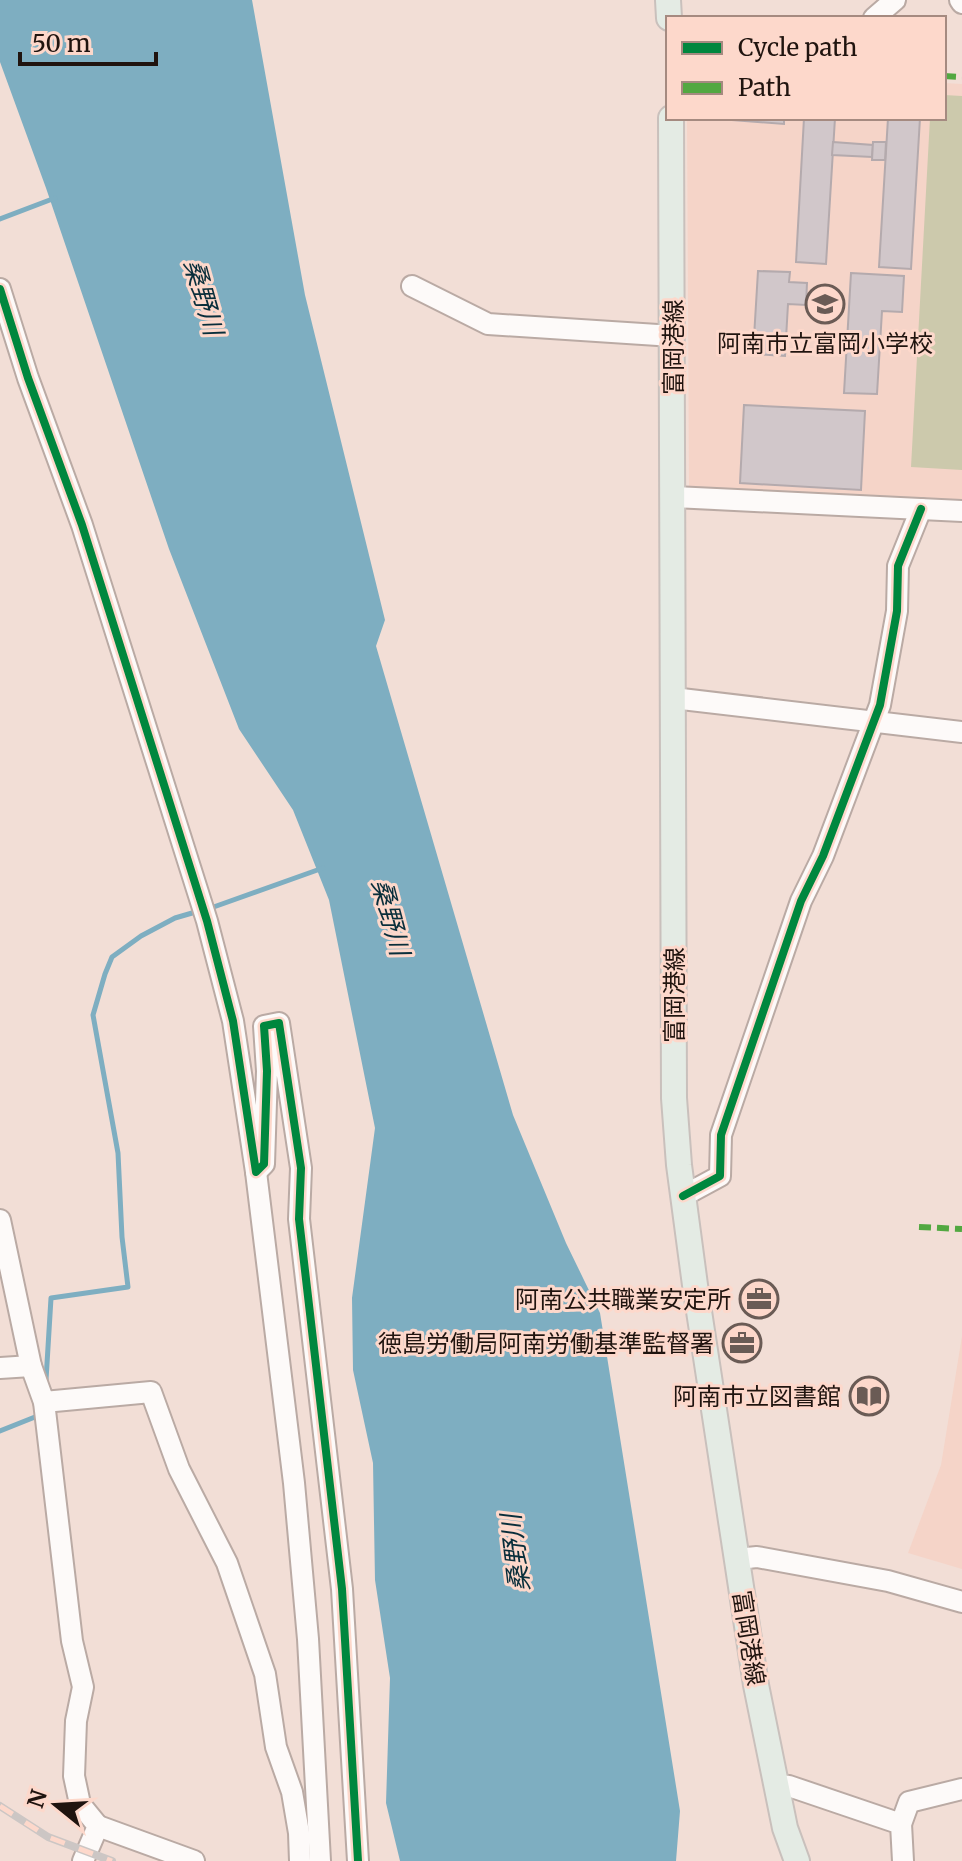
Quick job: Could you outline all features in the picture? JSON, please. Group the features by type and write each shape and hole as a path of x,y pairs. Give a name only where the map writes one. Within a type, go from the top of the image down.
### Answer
{"main road":[{"name":"富岡港線","path":"671,120 674,1098 683,1196 756,1685 785,1828 797,1861"}],"street":[{"path":"876,16 895,0"},
{"path":"412,286 488,324 673,336"},
{"path":"0,289 28,378 82,525 207,921 233,1021 256,1172 294,1483 308,1639 320,1861"},
{"path":"674,497 962,511"},
{"path":"683,1196 720,1176 721,1135 801,901 823,856 880,705 897,611 898,566 921,509"},
{"path":"673,698 962,732"},
{"path":"256,1172 264,1164 267,1071 264,1026 279,1023 301,1168 299,1219 342,1589 358,1861"},
{"path":"0,1220 31,1366 44,1402 72,1641 83,1687 76,1721 74,1776 80,1804 98,1826 167,1857 194,1861"},
{"path":"0,1368 31,1366"},
{"path":"44,1402 151,1392 179,1469 227,1563 265,1674 276,1747 292,1792 300,1861"},
{"path":"737,1559 752,1557 888,1581 962,1602"},
{"path":"776,1785 789,1786 901,1824"},
{"path":"903,1861 901,1824 909,1802 962,1789"},
{"path":"292,1792 298,1793 310,1829 318,1837"},
{"path":"83,1861 98,1826"}],"shaded area":[{"name":"阿南市立富岡小学校","path":"946,83 962,84 962,504 689,490 687,120 946,120"},
{"path":"946,95 962,96 962,470 911,467 930,120 946,120"},
{"path":"962,1336 962,1569 908,1553 941,1465"}],"water":[{"name":"桑野川","path":"0,0 252,0 305,295 385,620 376,646 513,1115 566,1243 600,1313 680,1811 676,1861 400,1861 386,1803 390,1678 375,1580 373,1463 353,1370 352,1298 375,1128 329,900 293,810 239,729 169,549 0,62"}],"building":[{"path":"732,120 784,120 784,124"},
{"path":"804,120 835,120 826,264 796,262"},
{"path":"888,120 920,120 911,269 879,267"},
{"path":"833,142 873,145 872,157 832,155"},
{"path":"873,142 886,142 885,160 872,160"},
{"path":"758,271 790,272 789,282 807,283 806,305 788,304 785,356 753,354"},
{"path":"851,273 904,276 902,312 882,311 877,394 844,393"},
{"path":"744,405 865,411 861,490 740,483"}],"waterway":[{"path":"0,219 55,198"},
{"path":"208,909 323,868"},
{"path":"46,1380 51,1298 128,1287 118,1153 93,1015 105,974 112,957 141,936 175,918 199,911"},
{"path":"0,1431 40,1415"}],"railway":[{"path":"0,1806 48,1837 112,1861"}],"marked path":[{"path":"946,76 962,77"},
{"path":"919,1227 962,1229"}],"cycle path":[{"path":"0,289 28,378 82,525 207,921 233,1021 256,1172 264,1164 267,1071 264,1026 279,1023 301,1168 299,1219 342,1589 358,1861"},
{"path":"683,1196 720,1176 721,1135 801,901 823,856 880,705 897,611 898,566 921,509"}],"place":[{"name":"阿南市立富岡小学校","path":"825,304"},
{"name":"阿南公共職業安定所","path":"759,1299"},
{"name":"徳島労働局阿南労働基準監督署","path":"742,1343"},
{"name":"阿南市立図書館","path":"869,1396"}]}
